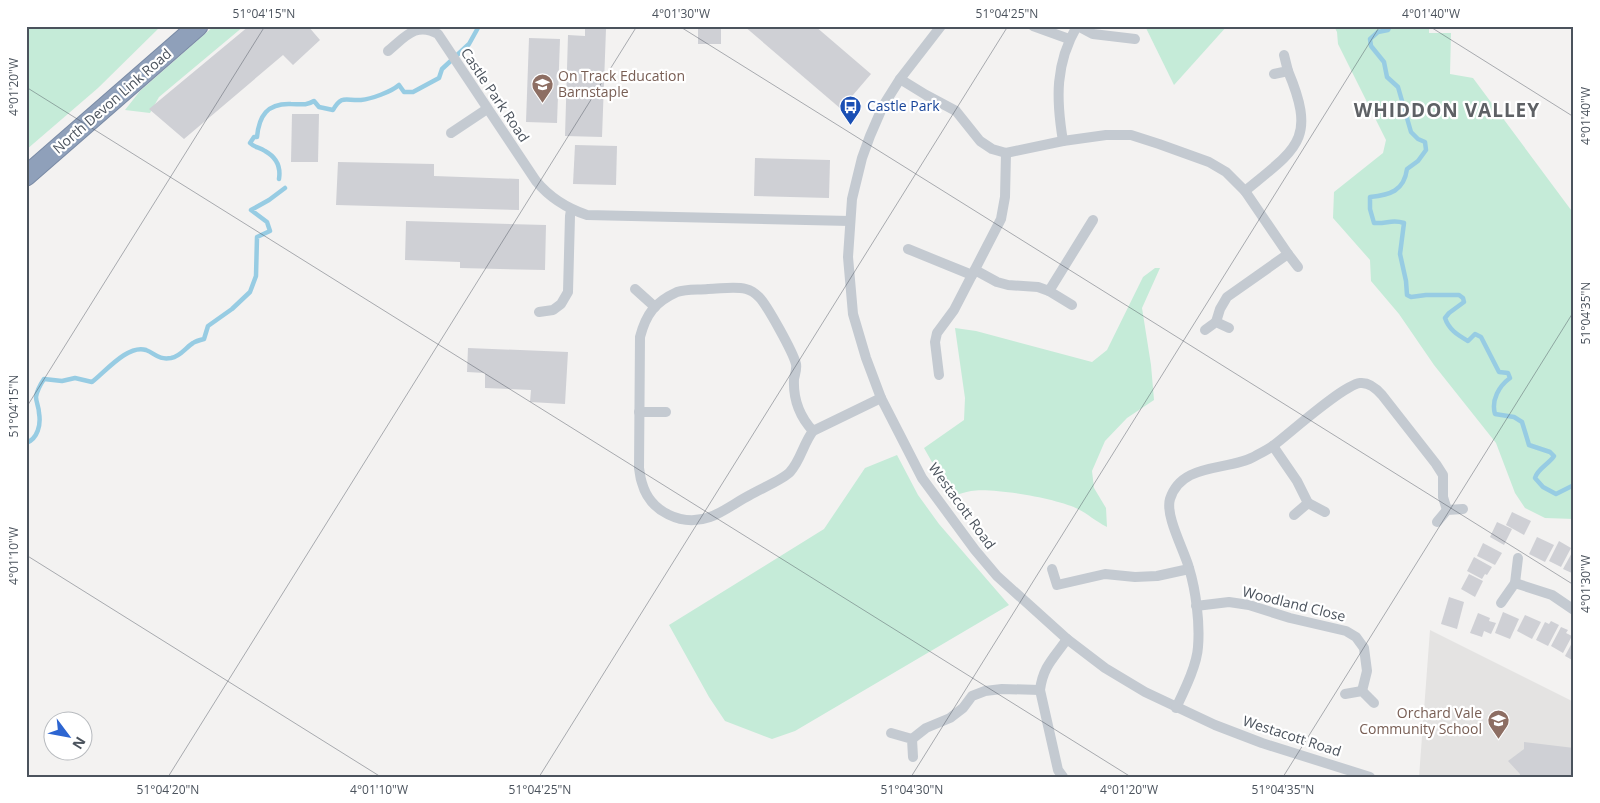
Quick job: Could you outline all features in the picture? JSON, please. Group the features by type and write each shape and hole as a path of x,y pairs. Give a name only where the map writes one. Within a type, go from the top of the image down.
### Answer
{"highway":[{"name":"North Devon Link Road","path":"26,176 198,26"}],"street":[{"name":"Westacott Road","path":"941,26 900,79 883,106 862,158 852,199 848,257 853,314 866,358 882,398 922,478 975,550 997,576 1067,639 1106,668 1145,692 1215,725 1262,743 1366,776"},
{"path":"1033,26 1069,39"},
{"path":"1063,141 1058,116 1058,89 1062,58 1069,39 1077,26 1093,34 1135,39"},
{"name":"Castle Park Road","path":"388,51 414,30 430,29 438,34 536,181 545,192 571,210 587,215 850,222"},
{"path":"1245,191 1287,157 1296,145 1301,133 1297,94 1284,55"},
{"path":"1274,74 1288,71"},
{"path":"900,79 956,111 980,141 992,149 1006,153 1063,141 1131,135 1209,162 1226,172 1245,191 1298,268"},
{"path":"452,133 487,109"},
{"path":"939,375 935,342 937,333 954,310 1001,219 1005,197 1006,153"},
{"path":"539,312 553,310 560,304 568,292 571,210"},
{"path":"1049,291 1093,220"},
{"path":"908,249 997,282 1008,285 1038,287 1049,291 1072,305"},
{"path":"1205,330 1216,322 1220,309 1227,297 1288,254"},
{"path":"635,289 654,307"},
{"path":"813,431 807,425 799,410 795,396 794,379 796,366 793,355 766,306 758,296 747,289 682,290 669,296 654,307 644,322 640,337 639,468 642,484 650,499 658,508 681,520 697,520 710,517 790,473 813,431 882,398"},
{"path":"1216,322 1229,328"},
{"path":"1176,708 1198,648 1196,606 1189,568 1168,511 1174,491 1180,482 1190,474 1253,458 1273,446 1332,399 1354,384 1361,382 1372,385 1382,395 1436,464 1443,475 1443,497 1447,510"},
{"path":"639,412 666,412"},
{"path":"1273,446 1297,481 1308,503 1325,512"},
{"path":"1294,515 1308,503"},
{"path":"1437,522 1447,510 1463,509"},
{"path":"1501,603 1515,583 1518,558"},
{"path":"1052,569 1058,585 1105,574 1135,577 1157,576 1189,568"},
{"path":"1515,583 1552,595 1574,610"},
{"name":"Woodland Close","path":"1196,606 1229,602 1249,605 1290,618 1346,631 1356,637 1364,648 1367,671 1362,691"},
{"path":"1064,777 1058,770 1040,690 1045,668 1067,639"},
{"path":"912,739 926,728 950,718 963,708 972,696 1002,689 1040,690"},
{"path":"1345,694 1362,691 1374,704"},
{"path":"891,733 912,739"},
{"path":"912,739 913,757"}],"shaded area":[{"name":"Orchard Vale Community School","path":"1430,630 1574,702 1574,777 1419,777"}],"green space":[{"path":"26,26 161,26 98,88 26,150"},
{"path":"214,26 244,26 159,97 150,113 125,110 140,91"},
{"path":"1145,26 1227,26 1174,85"},
{"path":"1334,26 1429,26 1429,33 1451,33 1450,74 1473,78 1574,214 1574,519 1545,518 1525,508 1515,493 1496,443 1434,365 1399,314 1371,281 1370,260 1333,218 1334,192 1383,153 1386,140 1338,44 1337,32"},
{"path":"1155,268 1160,268 1142,308 1151,365 1154,400 1127,418 1105,441 1092,471 1094,488 1106,508 1107,527 1078,509 1056,501 1009,492 981,490 969,491 953,496 924,448 964,420 965,398 955,328 976,331 1092,362 1107,350 1143,277"},
{"path":"897,455 918,495 939,524 1009,605 795,731 772,739 725,721 709,697 669,625 824,529 865,468"}],"building":[{"path":"249,26 308,26 320,40 293,65 283,55 184,139 149,109"},
{"path":"698,26 721,26 721,44 698,44"},
{"path":"744,26 815,26 871,74 841,109"},
{"path":"585,29 606,29 602,137 565,136 568,35 585,36"},
{"path":"529,38 560,39 557,123 526,122"},
{"path":"292,114 319,114 318,162 291,162"},
{"path":"575,145 617,146 616,185 573,184"},
{"path":"755,158 830,160 829,198 754,196"},
{"path":"338,162 434,164 434,176 519,179 519,210 336,205"},
{"path":"406,221 546,225 545,270 460,268 460,262 405,260"},
{"path":"468,348 568,352 565,404 530,402 531,390 485,388 485,373 467,372"},
{"path":"1512,512 1531,521 1524,535 1506,525"},
{"path":"1497,522 1512,529 1504,545 1490,537"},
{"path":"1537,537 1554,545 1545,562 1529,554"},
{"path":"1559,541 1571,548 1561,567 1549,561"},
{"path":"1483,543 1502,553 1495,565 1477,556"},
{"path":"1574,549 1574,574 1563,569"},
{"path":"1474,557 1492,567 1482,579 1467,571"},
{"path":"1469,574 1483,581 1475,597 1461,589"},
{"path":"1449,597 1464,602 1457,629 1441,624"},
{"path":"1503,612 1519,619 1510,639 1495,633"},
{"path":"1478,613 1490,618 1489,621 1496,623 1491,634 1484,631 1482,637 1470,633"},
{"path":"1525,615 1541,622 1532,639 1517,631"},
{"path":"1551,621 1559,625 1548,646 1536,640 1545,622 1549,624"},
{"path":"1561,627 1568,630 1566,633 1572,636 1563,653 1551,646"},
{"path":"1574,639 1574,661 1565,656"},
{"path":"1524,742 1574,748 1574,777 1520,777 1520,774 1508,761 1524,749"}],"waterway":[{"path":"279,179 279,170 275,159 269,153 250,143 254,137 257,137 262,117 270,108 283,104 306,104 314,101 319,107 333,110 342,100 370,98 386,93 399,85 404,92 413,92 439,78 442,69 469,44 479,26"},
{"path":"1390,26 1388,30 1378,32 1370,39 1371,46 1384,62 1387,77 1398,87 1411,132 1418,139 1425,142 1426,150 1418,161 1407,169 1403,182 1399,187 1390,193 1370,197 1370,209 1374,223 1396,221 1404,223 1400,254 1407,295 1411,297 1459,295 1463,298 1464,302 1445,318 1449,326 1454,332 1468,341 1475,334 1481,337 1499,372 1508,373 1510,378 1502,385 1497,394 1494,404 1495,414 1514,417 1522,422 1529,445 1550,452 1554,456 1538,472 1535,478 1543,487 1556,494 1574,485"},
{"path":"26,443 38,431 40,417 36,397 44,379 62,381 75,378 92,382 117,360 132,351 146,350 160,357 171,358 180,354 194,342 204,339 208,326 232,309 250,292 256,276 257,237 270,231 267,222 251,210 285,188"}],"place":[{"name":"On Track Education Barnstaple","path":"542,103"},
{"name":"Castle Park","path":"851,125"},
{"name":"Orchard Vale Community School","path":"1498,740"}],"district":[{"name":"WHIDDON VALLEY","path":"1447,110"}]}
